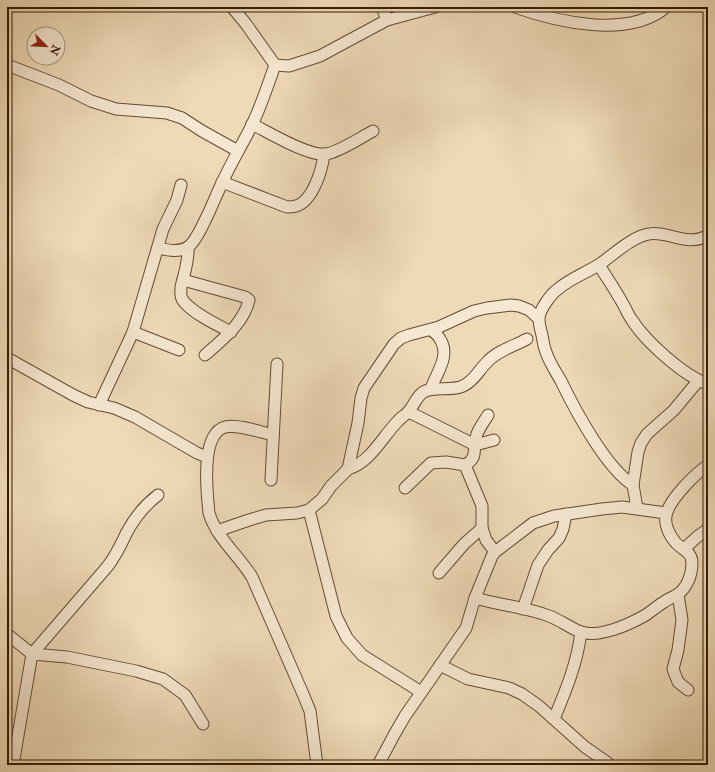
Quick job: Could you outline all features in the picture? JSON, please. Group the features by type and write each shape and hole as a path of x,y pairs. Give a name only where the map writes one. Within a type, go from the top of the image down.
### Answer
{"street":[{"path":"232,7 275,65"},
{"path":"382,7 387,20"},
{"path":"275,65 289,66 320,56 387,20 435,7"},
{"path":"515,7 532,13 590,26 632,24 659,13 666,7"},
{"path":"7,65 59,85 91,101 110,107 139,112 167,113 182,118 238,151"},
{"path":"158,248 172,251 181,250 188,247 203,224 222,182 252,124 275,65"},
{"path":"252,124 296,146 313,153 324,154 332,152 373,131"},
{"path":"222,182 287,207 297,206 307,199 317,180 322,167 324,154"},
{"path":"99,405 133,332 163,229 177,200 182,185"},
{"path":"538,318 546,302 557,289 599,265 640,237 649,234 687,240 708,235"},
{"path":"188,247 189,256 181,295 183,300 198,314 231,332"},
{"path":"599,265 632,321 641,332 656,347 703,382 647,434 641,443 638,452 633,485 637,508"},
{"path":"183,280 245,297 249,300 248,307 231,332 205,356"},
{"path":"348,469 364,388 394,344 401,338 431,330 474,311 511,305 529,310 538,318 546,352 570,400 595,440 617,471 624,479 633,485"},
{"path":"431,330 440,339 444,350 442,365 436,376 432,389"},
{"path":"133,332 179,350"},
{"path":"217,531 260,517 297,513 309,510 322,499 331,486 348,469 354,467 369,455 398,420 409,412 415,401 422,393 432,389 456,388 464,385 472,380 494,356 527,339"},
{"path":"7,358 88,402 114,408 135,417 197,453 207,457"},
{"path":"271,480 277,364"},
{"path":"409,412 474,444 494,440"},
{"path":"405,488 431,463 446,462 465,465 470,462 475,453 474,444 476,437 488,415"},
{"path":"273,434 236,427 226,427 219,430 214,436 207,457 209,513 211,521 217,531 252,577 303,694 310,711 318,765"},
{"path":"465,465 482,506 482,528 486,540 495,552"},
{"path":"475,598 550,616 581,632 594,634 612,630 646,616 663,602 678,594 686,585 692,572 692,561 690,554 677,544 670,534 666,525 666,513 685,486 708,465"},
{"path":"13,765 32,654 107,567 114,558 137,516 149,502 158,495"},
{"path":"378,765 394,735 421,692 466,628 475,598 495,552 533,523 554,516 609,508 637,508 666,513"},
{"path":"309,510 336,616 347,638 362,655 421,692"},
{"path":"524,609 538,565 548,550 559,538 563,529 566,514"},
{"path":"439,573 464,544 482,528"},
{"path":"684,549 708,529"},
{"path":"678,594 682,620 678,650 673,669 678,682 688,690"},
{"path":"554,719 573,673 581,632"},
{"path":"7,634 32,654 68,657 136,671 163,679 185,695 203,724"},
{"path":"440,665 468,679 510,688 539,706 585,747 608,762"}]}
